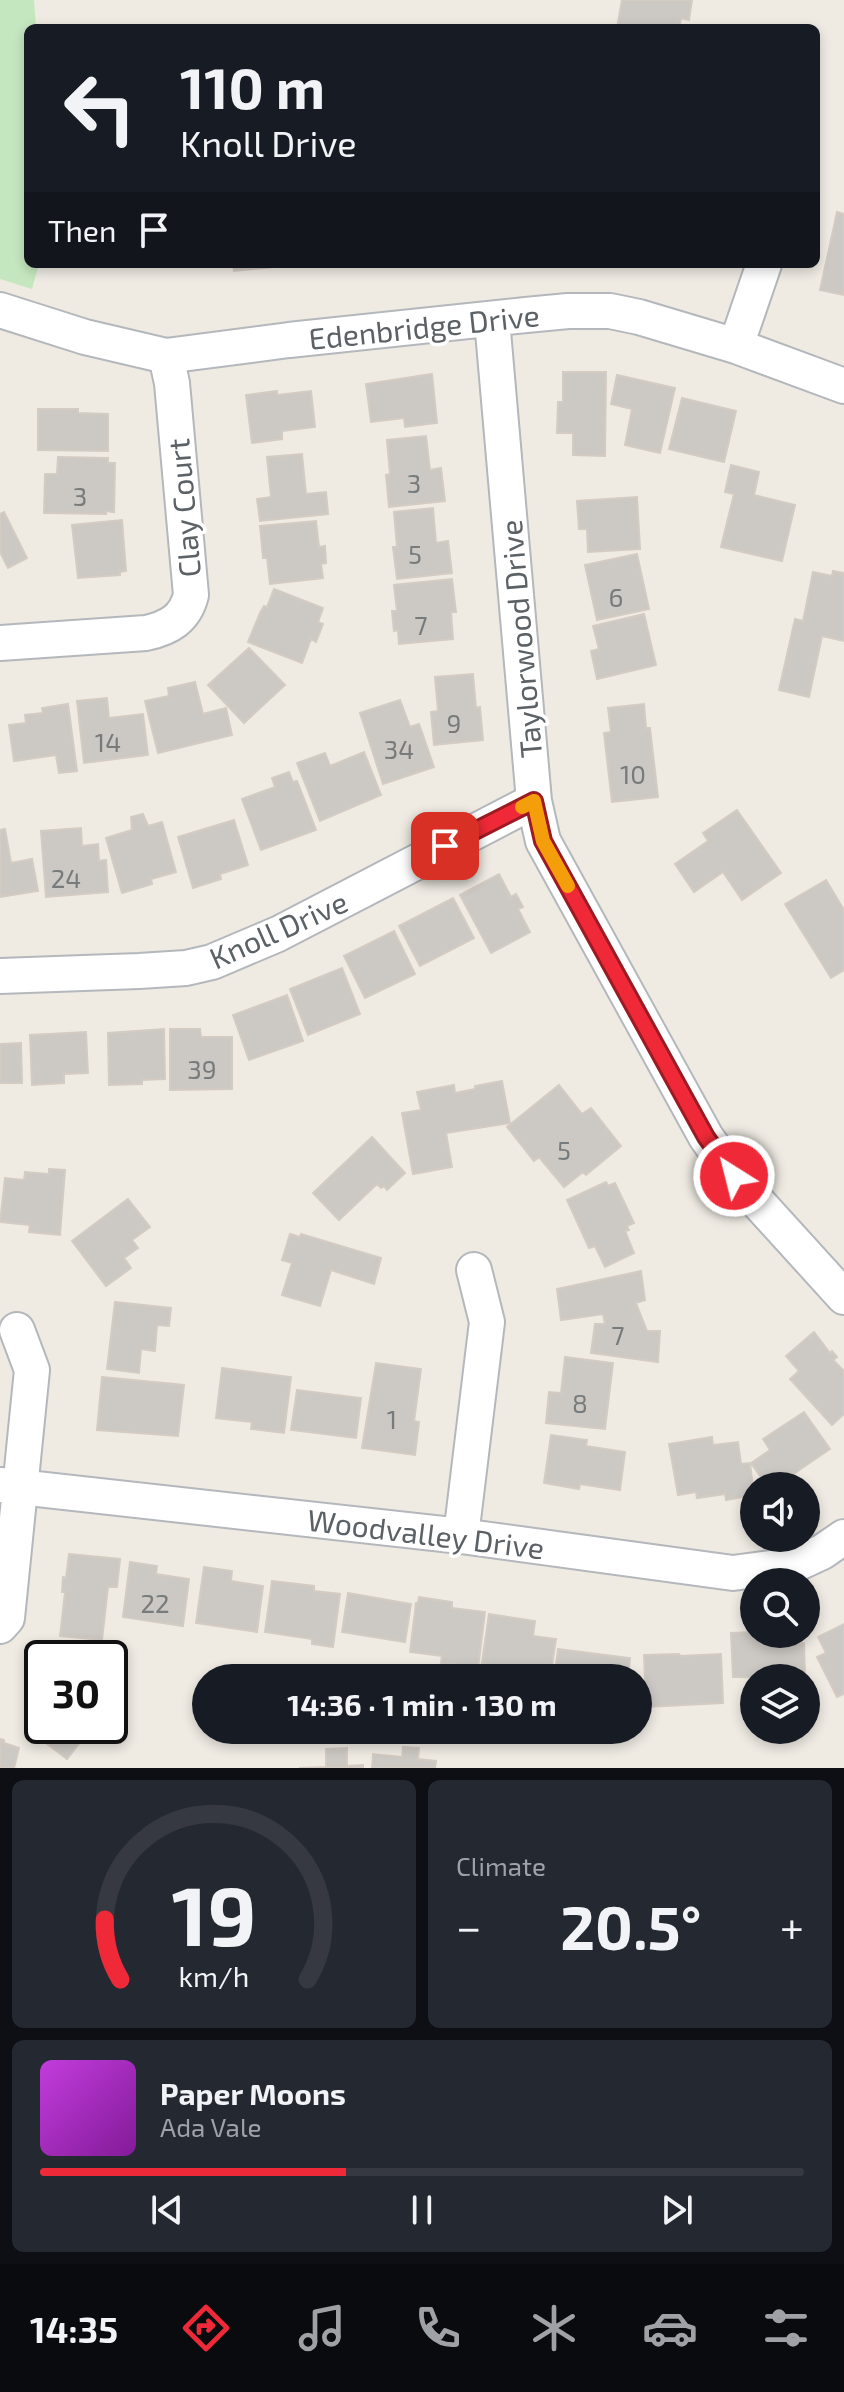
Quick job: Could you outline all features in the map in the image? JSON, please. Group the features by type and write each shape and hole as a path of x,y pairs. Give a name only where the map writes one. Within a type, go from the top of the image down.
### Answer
{"street":[{"path":"736,346 763,268"},
{"name":"Edenbridge Drive","path":"0,310 85,337 166,356 568,311 610,311 736,346 844,386"},
{"name":"Taylorwood Drive","path":"492,320 534,801 543,841 706,1137 734,1176 844,1297"},
{"name":"Clay Court","path":"0,643 146,633 165,629 178,621 188,607 191,595 172,383 166,356"},
{"name":"Knoll Drive","path":"0,976 170,969 212,962 278,934 534,801"},
{"path":"461,1536 487,1322 474,1270"},
{"path":"0,1626 7,1618 10,1486 32,1370 17,1330"},
{"name":"Woodvalley Drive","path":"10,1486 461,1536 733,1573 794,1565 844,1537"}],"green space":[{"path":"0,0 34,0 36,24 24,24 24,268 38,268 32,289 0,279"}],"building":[{"path":"622,0 692,0 689,20 681,18 680,24 618,24"},
{"path":"837,212 844,214 844,295 820,290"},
{"path":"234,268 264,268 234,271"},
{"path":"563,372 606,372 605,456 573,455 573,433 557,433 558,402 563,402"},
{"path":"432,374 437,423 405,427 404,418 371,422 366,384"},
{"path":"617,375 675,388 660,453 625,445 632,409 611,404"},
{"path":"277,391 277,395 311,391 315,427 282,431 282,439 252,443 246,395"},
{"path":"682,398 736,411 724,462 669,449"},
{"path":"38,409 78,409 78,413 108,414 108,451 38,450"},
{"path":"426,436 430,470 441,468 445,501 389,507 387,440"},
{"path":"302,454 306,494 326,492 328,514 260,521 257,499 271,497 267,457"},
{"path":"58,457 108,458 108,463 115,463 114,512 44,513 45,474 57,474"},
{"path":"731,465 759,472 754,495 795,505 782,561 721,547 734,494 725,492"},
{"path":"637,497 640,549 588,552 587,529 579,529 577,501"},
{"path":"433,508 436,543 448,541 452,573 397,579 393,547 397,547 394,512"},
{"path":"4,512 27,558 8,568 0,552 0,514"},
{"path":"122,520 126,571 120,572 120,575 78,578 72,525"},
{"path":"316,521 319,547 325,546 326,563 321,564 323,578 270,584 267,558 263,558 260,526"},
{"path":"637,554 649,609 597,620 585,565"},
{"path":"833,571 844,573 844,641 822,636 809,697 779,690 795,619 803,621 813,572 832,576"},
{"path":"452,579 456,612 451,612 453,639 399,644 392,611 397,611 394,585"},
{"path":"274,589 323,608 318,622 323,624 316,642 311,639 302,663 248,642"},
{"path":"644,614 656,665 597,679 591,651 599,649 593,626"},
{"path":"249,648 285,685 244,723 208,685"},
{"path":"473,674 483,740 434,745 431,712 438,711 435,677"},
{"path":"195,682 203,714 226,708 232,735 158,753 145,701 169,696 168,688"},
{"path":"107,698 109,718 143,714 148,755 84,763 77,701"},
{"path":"400,700 410,727 419,724 434,767 383,784 360,713"},
{"path":"68,704 77,771 59,773 56,755 14,761 9,725 26,723 25,715 43,713 42,708"},
{"path":"644,704 658,797 612,802 604,733 611,732 608,708"},
{"path":"364,752 381,795 320,821 297,763 325,753 330,766"},
{"path":"289,772 293,782 297,781 316,830 261,850 242,799 275,787 272,778"},
{"path":"737,810 781,873 742,900 723,872 694,892 675,864 708,841 703,833"},
{"path":"143,814 148,826 162,822 176,872 151,879 152,884 122,893 106,838 132,830 131,817"},
{"path":"234,820 248,865 220,874 221,879 193,888 178,837"},
{"path":"81,828 82,846 98,844 99,861 106,860 108,892 46,897 41,831"},
{"path":"5,829 11,863 32,859 38,891 0,897 0,830"},
{"path":"499,874 511,897 516,894 523,907 518,909 530,932 491,953 460,895"},
{"path":"826,880 844,910 844,970 831,978 785,904"},
{"path":"453,898 474,938 420,966 399,926"},
{"path":"394,931 415,974 365,998 344,956"},
{"path":"342,968 360,1014 308,1035 290,989"},
{"path":"287,995 303,1041 249,1060 233,1015"},
{"path":"164,1029 165,1079 142,1080 142,1084 109,1085 108,1033"},
{"path":"170,1029 200,1029 201,1037 232,1037 232,1089 170,1090"},
{"path":"86,1032 88,1073 64,1074 64,1083 32,1085 30,1035"},
{"path":"21,1043 22,1083 0,1083 0,1044"},
{"path":"502,1081 510,1123 446,1133 452,1167 413,1174 402,1113 421,1110 417,1092 454,1085 455,1093"},
{"path":"559,1085 582,1114 591,1108 621,1146 586,1175 583,1172 564,1187 539,1157 534,1161 507,1127"},
{"path":"372,1137 405,1173 387,1190 377,1184 339,1220 313,1193"},
{"path":"49,1169 65,1170 60,1235 29,1232 30,1225 0,1222 5,1178 24,1180 25,1172 49,1174"},
{"path":"606,1182 608,1186 615,1183 634,1223 627,1226 629,1230 625,1231 634,1253 605,1267 595,1246 589,1248 567,1200"},
{"path":"128,1199 150,1227 132,1240 138,1248 124,1258 131,1268 106,1286 72,1241"},
{"path":"290,1234 300,1237 301,1234 381,1258 374,1284 331,1270 320,1306 282,1295 292,1263 282,1260"},
{"path":"641,1271 645,1300 636,1303 647,1331 660,1331 658,1362 591,1353 595,1324 605,1324 603,1314 561,1320 557,1289"},
{"path":"115,1302 171,1308 169,1326 157,1325 155,1351 141,1349 139,1373 107,1369"},
{"path":"814,1332 830,1353 832,1351 837,1357 833,1360 844,1371 844,1414 832,1425 790,1379 799,1371 786,1356"},
{"path":"565,1357 613,1363 605,1429 546,1423 549,1392 561,1393"},
{"path":"376,1363 421,1369 414,1421 419,1422 415,1455 362,1448"},
{"path":"222,1368 291,1377 284,1433 251,1429 252,1422 216,1418"},
{"path":"102,1377 184,1385 178,1436 97,1430"},
{"path":"297,1390 361,1398 356,1438 291,1430"},
{"path":"804,1412 830,1449 796,1472 757,1472 751,1463 770,1450 763,1439"},
{"path":"551,1435 587,1440 586,1446 625,1452 620,1490 580,1484 579,1489 544,1483"},
{"path":"712,1437 713,1445 738,1442 741,1464 750,1463 751,1472 740,1472 740,1498 726,1500 725,1494 697,1498 696,1492 678,1495 669,1444"},
{"path":"69,1554 120,1559 117,1587 108,1587 102,1640 60,1636 65,1592 62,1592 63,1577 66,1578"},
{"path":"130,1562 157,1566 156,1574 189,1579 183,1626 123,1617"},
{"path":"204,1567 232,1571 231,1581 263,1586 257,1632 196,1623"},
{"path":"272,1581 314,1586 314,1591 340,1594 333,1647 312,1644 312,1639 265,1632"},
{"path":"348,1593 411,1604 405,1642 342,1632"},
{"path":"419,1597 452,1602 452,1608 485,1612 478,1664 441,1663 442,1656 410,1652"},
{"path":"489,1614 535,1621 533,1636 556,1639 552,1664 482,1664"},
{"path":"844,1624 844,1694 837,1697 817,1657 826,1653 820,1636"},
{"path":"731,1633 740,1633 740,1648 804,1648 805,1664 740,1664 740,1677 733,1677"},
{"path":"558,1649 630,1658 629,1664 556,1664"},
{"path":"721,1654 723,1703 652,1707 652,1664 644,1664 644,1655"},
{"path":"0,1739 19,1748 14,1768 0,1768"},
{"path":"48,1744 79,1744 67,1759"},
{"path":"403,1747 419,1748 418,1759 436,1761 435,1768 372,1768 373,1754 402,1757"},
{"path":"347,1748 347,1766 363,1765 363,1768 299,1768 326,1767 326,1749"}],"slow traffic":[{"path":"522,807 534,801 543,841 568,886"}],"route":[{"path":"445,846 534,801 543,841 706,1137 734,1176"}]}
